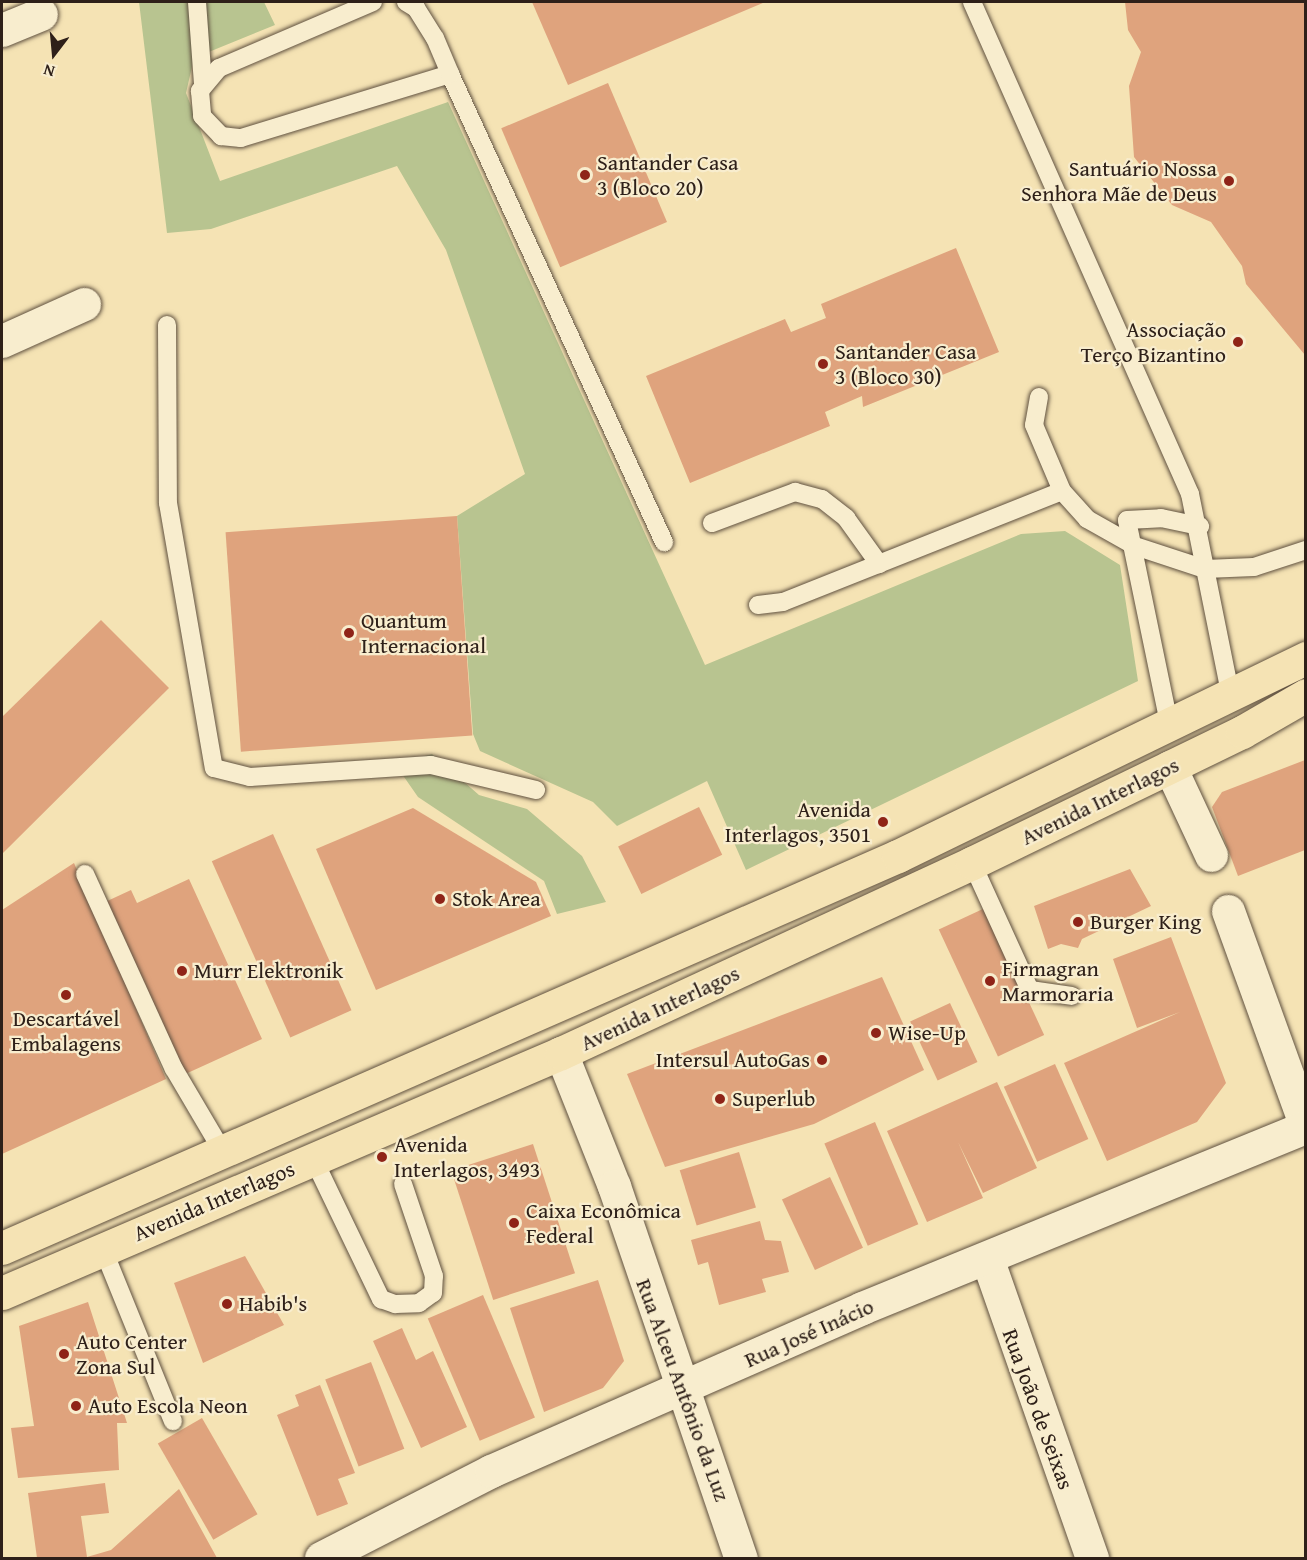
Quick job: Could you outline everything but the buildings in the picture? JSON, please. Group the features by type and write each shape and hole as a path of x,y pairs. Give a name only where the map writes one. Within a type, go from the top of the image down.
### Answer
{"main road":[{"name":"Avenida Interlagos","path":"2,1248 224,1154 898,856 1170,728 1305,658"},
{"name":"Avenida Interlagos","path":"2,1293 561,1053 972,863 1170,767 1305,695"}],"street":[{"path":"2,30 41,14"},
{"path":"2,341 84,304"},
{"path":"1170,767 1211,855"},
{"path":"1228,911 1305,1127"},
{"name":"Rua Alceu Antônio da Luz","path":"561,1053 684,1388 741,1558"},
{"name":"Rua José Inácio","path":"321,1558 372,1547 491,1471 987,1258 1305,1127"},
{"name":"Rua João de Seixas","path":"987,1258 1092,1558"}],"lane":[{"path":"197,2 203,83 198,102 209,127 222,136 241,138 450,74"},
{"path":"203,83 219,68 373,2"},
{"path":"406,2 435,38 664,542"},
{"path":"972,2 1134,360 1200,526 1205,569 1231,698"},
{"path":"167,325 168,503 214,768 250,777 431,765 536,790"},
{"path":"1039,398 1034,425 1062,491 1088,519 1135,546 1205,569 1254,567 1305,550"},
{"path":"758,605 783,602 1062,491"},
{"path":"712,523 795,492 822,499 846,518 879,564"},
{"path":"1170,728 1130,518 1200,526"},
{"path":"972,863 1030,990 1072,996"},
{"path":"85,874 174,1069 224,1154"},
{"path":"313,1158 381,1299 395,1304 426,1298 433,1293 434,1276 403,1184"},
{"path":"103,1249 173,1421"}],"green space":[{"path":"139,2 264,2 275,25 194,58 186,93 220,181 448,102 705,665 1021,534 1065,531 1120,565 1138,681 746,870 707,781 617,826 593,802 480,751 473,734 457,516 525,474 446,250 397,166 211,229 167,233"},
{"path":"432,754 479,795 527,809 582,856 606,902 557,914 544,881 418,797 395,764"}],"place":[{"name":"Santander Casa 3 (Bloco 20)","path":"585,175"},
{"name":"Santuário Nossa Senhora Mãe de Deus","path":"1229,181"},
{"name":"Associação Terço Bizantino","path":"1238,342"},
{"name":"Santander Casa 3 (Bloco 30)","path":"823,364"},
{"name":"Quantum Internacional","path":"349,633"},
{"name":"Avenida Interlagos, 3501","path":"883,822"},
{"name":"Stok Area","path":"440,899"},
{"name":"Burger King","path":"1078,922"},
{"name":"Murr Elektronik","path":"182,971"},
{"name":"Firmagran Marmoraria","path":"990,981"},
{"name":"Descartável Embalagens","path":"66,995"},
{"name":"Wise-Up","path":"876,1033"},
{"name":"Intersul AutoGas","path":"822,1060"},
{"name":"Superlub","path":"720,1099"},
{"name":"Avenida Interlagos, 3493","path":"382,1157"},
{"name":"Caixa Econômica Federal","path":"514,1223"},
{"name":"Habib's","path":"227,1304"},
{"name":"Auto Center Zona Sul","path":"64,1354"},
{"name":"Auto Escola Neon","path":"76,1406"}]}
